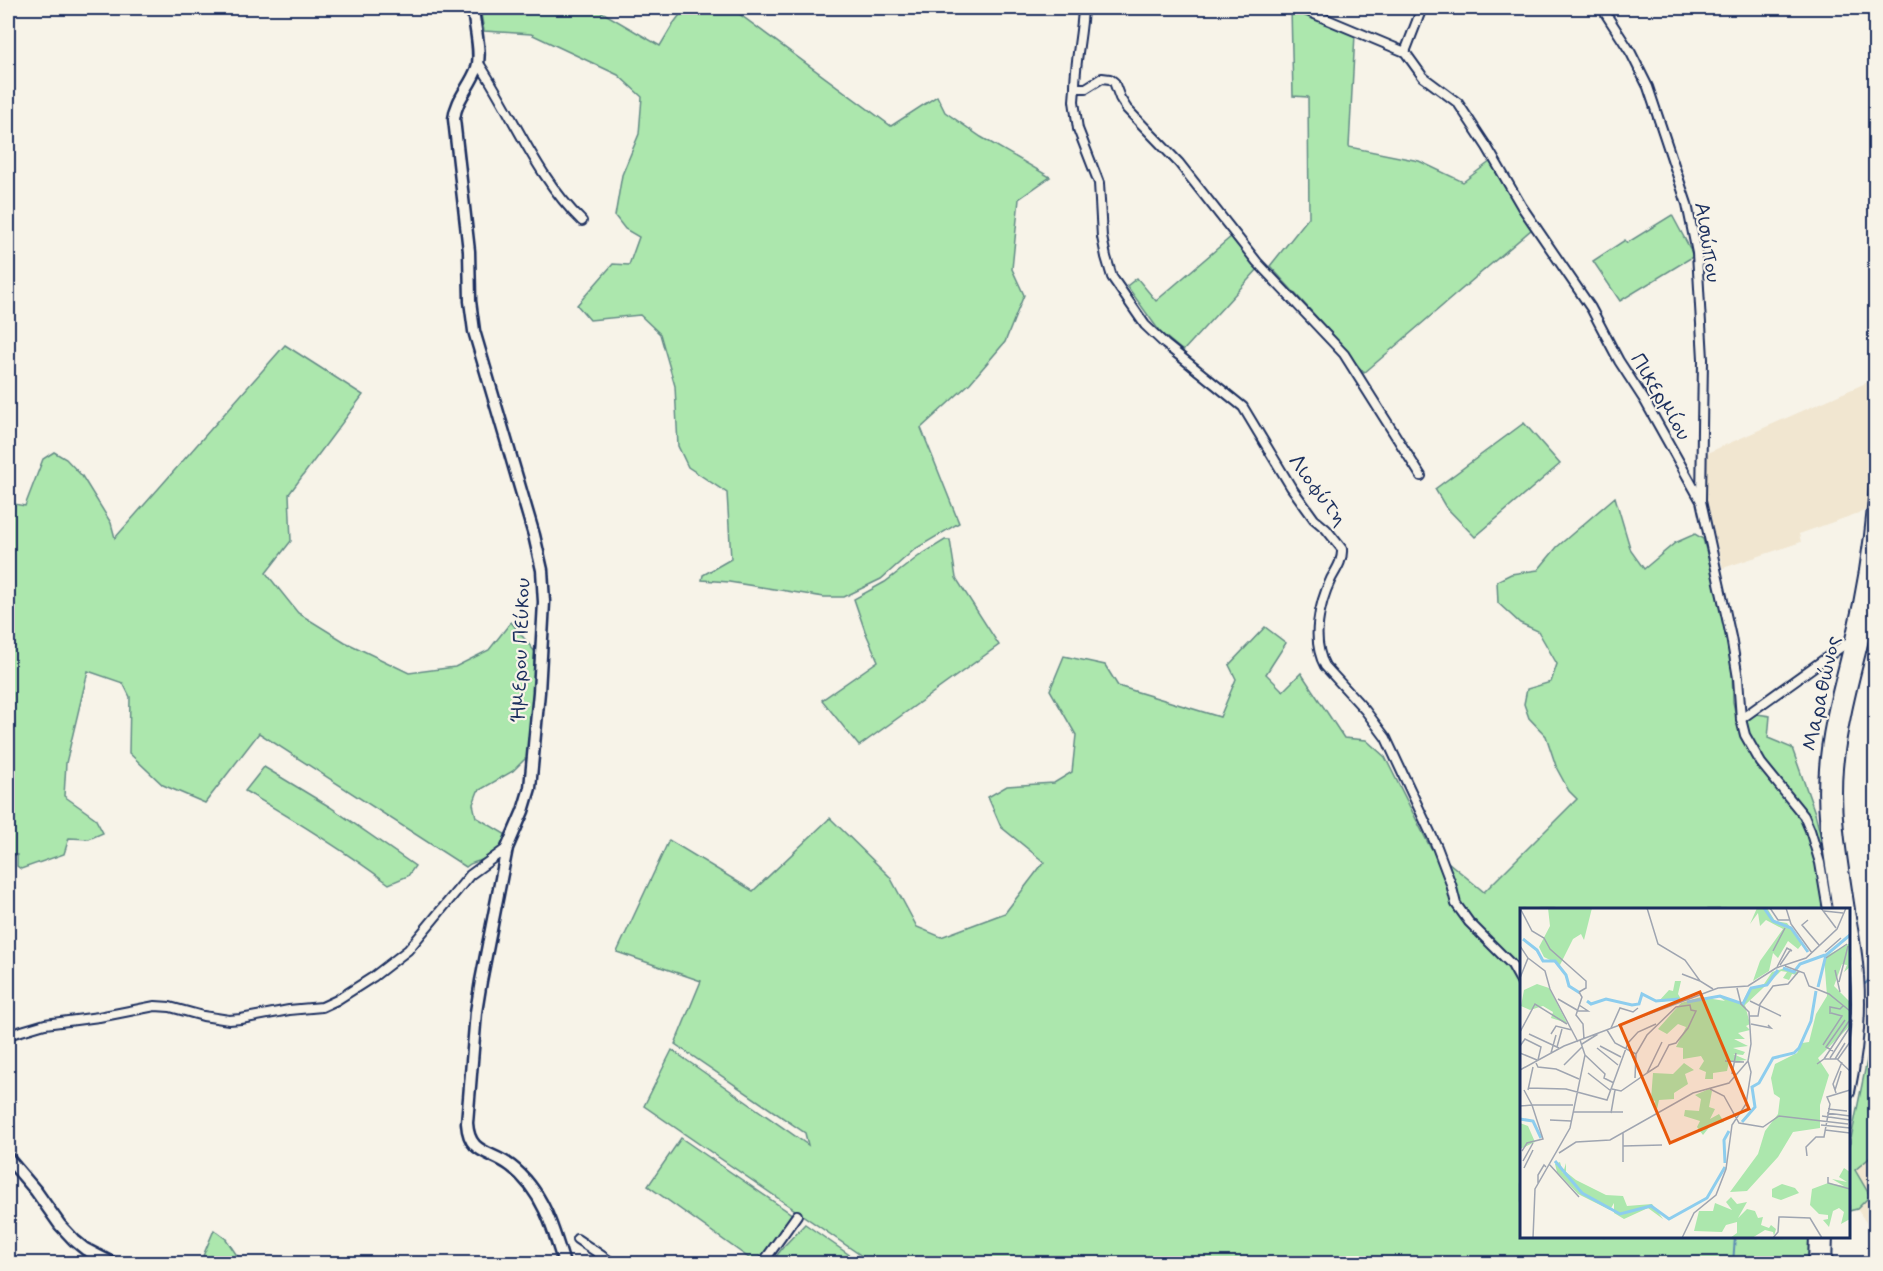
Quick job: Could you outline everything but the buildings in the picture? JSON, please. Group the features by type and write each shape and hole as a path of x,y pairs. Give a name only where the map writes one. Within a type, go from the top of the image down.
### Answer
{"main road":[{"name":"Μαραθώνος","path":"1839,908 1828,850 1825,788 1832,724 1869,555 1875,487"},
{"name":"Μαραθώνος","path":"1848,908 1835,821 1836,768 1846,705 1875,578"},
{"name":"Μαραθώνος","path":"1850,925 1857,974 1858,1020 1850,1078"},
{"path":"1815,1263 1816,1238"},
{"path":"1825,1263 1826,1238"}],"street":[{"name":"Ήμερου Πεύκου","path":"473,8 478,62 456,106 454,119 469,251 471,316 534,536 542,570 544,602 530,788 507,848 476,1012 468,1132 472,1143 479,1150 509,1164 537,1194 548,1215 564,1263"},
{"path":"1083,8 1075,88 1086,88 1102,78 1114,82 1127,109 1179,164 1257,262 1344,354 1421,476"},
{"path":"1299,8 1405,52 1422,8"},
{"name":"Αισώπου","path":"1602,8 1631,53 1648,87 1687,204 1695,243 1703,359 1701,501"},
{"name":"Πικερμίου","path":"1405,52 1423,77 1458,103 1487,147 1521,207 1591,308 1619,361 1645,401 1701,501 1731,637 1745,735 1752,748 1804,816 1820,863 1828,908"},
{"path":"478,62 540,167 567,207 582,221"},
{"name":"Λιοφύτη","path":"1075,88 1079,134 1099,183 1102,237 1112,277 1144,325 1243,407 1291,487 1314,519 1326,529 1342,549 1341,561 1324,595 1320,610 1318,638 1320,658 1324,666 1365,710 1386,738 1437,847 1456,904 1469,922 1512,965 1520,981"},
{"path":"1741,719 1852,639"},
{"path":"8,1035 45,1024 99,1017 155,1006 170,1007 228,1020 322,1007 374,977 408,950 470,875 507,848"},
{"path":"8,1158 74,1240 85,1250 114,1263"},
{"path":"762,1263 797,1215"},
{"path":"577,1239 614,1263"}],"shaded area":[{"path":"1875,379 1870,509 1799,534 1801,542 1723,568 1706,503 1707,453"},
{"path":"1872,1156 1875,1160 1875,1248 1868,1238 1874,1234 1857,1209 1870,1196 1855,1170"}],"green space":[{"path":"480,8 595,8 660,46 685,8 731,8 891,126 937,96 945,112 981,137 1050,177 1019,199 1012,269 1024,295 1005,342 970,383 921,428 959,523 915,549 881,579 844,597 824,597 702,580 703,575 731,559 727,493 688,467 678,446 675,386 660,334 640,315 590,320 577,305 613,264 629,265 639,237 625,229 615,216 622,175 639,134 642,97 618,75 531,34 484,31"},
{"path":"1291,8 1355,34 1349,147 1419,161 1463,182 1491,161 1532,229 1364,373 1270,266 1309,217 1308,97 1293,96"},
{"path":"1672,215 1694,256 1620,301 1593,261 1625,240 1627,243"},
{"path":"1232,236 1259,268 1183,351 1160,332 1127,286 1137,278 1156,301"},
{"path":"285,345 363,395 289,494 291,541 266,573 298,613 345,642 409,673 455,667 489,650 511,622 539,657 531,753 513,771 478,791 473,804 476,817 508,836 506,840 493,854 466,867 259,733 205,803 163,785 129,753 130,697 123,683 88,671 66,763 64,796 95,818 103,833 89,839 69,838 64,854 21,869 17,866 17,855 8,854 8,503 25,506 43,459 54,452 66,459 82,476 111,523 115,538"},
{"path":"1524,423 1560,464 1475,537 1445,506 1435,489"},
{"path":"1615,497 1631,551 1644,569 1675,543 1695,534 1703,539 1723,611 1737,721 1757,714 1770,716 1768,738 1792,748 1815,813 1828,867 1834,908 1520,908 1520,1238 1809,1238 1808,1257 1797,1264 872,1263 644,1106 672,1050 808,1145 805,1133 675,1044 701,981 617,952 669,840 753,891 830,818 890,877 917,927 941,937 1005,913 1044,862 1001,827 988,797 1007,786 1054,783 1072,772 1076,735 1050,690 1064,656 1105,665 1118,686 1220,717 1236,679 1229,665 1265,627 1286,643 1266,674 1283,691 1301,673 1344,738 1366,740 1385,757 1430,847 1484,892 1577,799 1569,791 1557,769 1546,736 1529,718 1524,704 1527,689 1551,682 1557,664 1538,631 1520,623 1498,603 1497,581 1511,574 1538,570 1557,547"},
{"path":"945,540 950,540 956,578 999,645 859,746 822,700 878,661 854,599 885,582 919,556"},
{"path":"264,767 330,807 415,866 408,876 389,884 354,859 245,791"},
{"path":"1875,1021 1875,1160 1872,1156 1855,1170 1870,1196 1857,1209 1850,1211 1850,1143"},
{"path":"681,1138 793,1215 759,1263 648,1186"},
{"path":"805,1224 861,1263 771,1263"},
{"path":"214,1230 226,1239 242,1263 203,1263 203,1256"}],"waterway":[{"path":"1863,986 1876,973"},
{"path":"1733,1264 1735,1238"}]}
